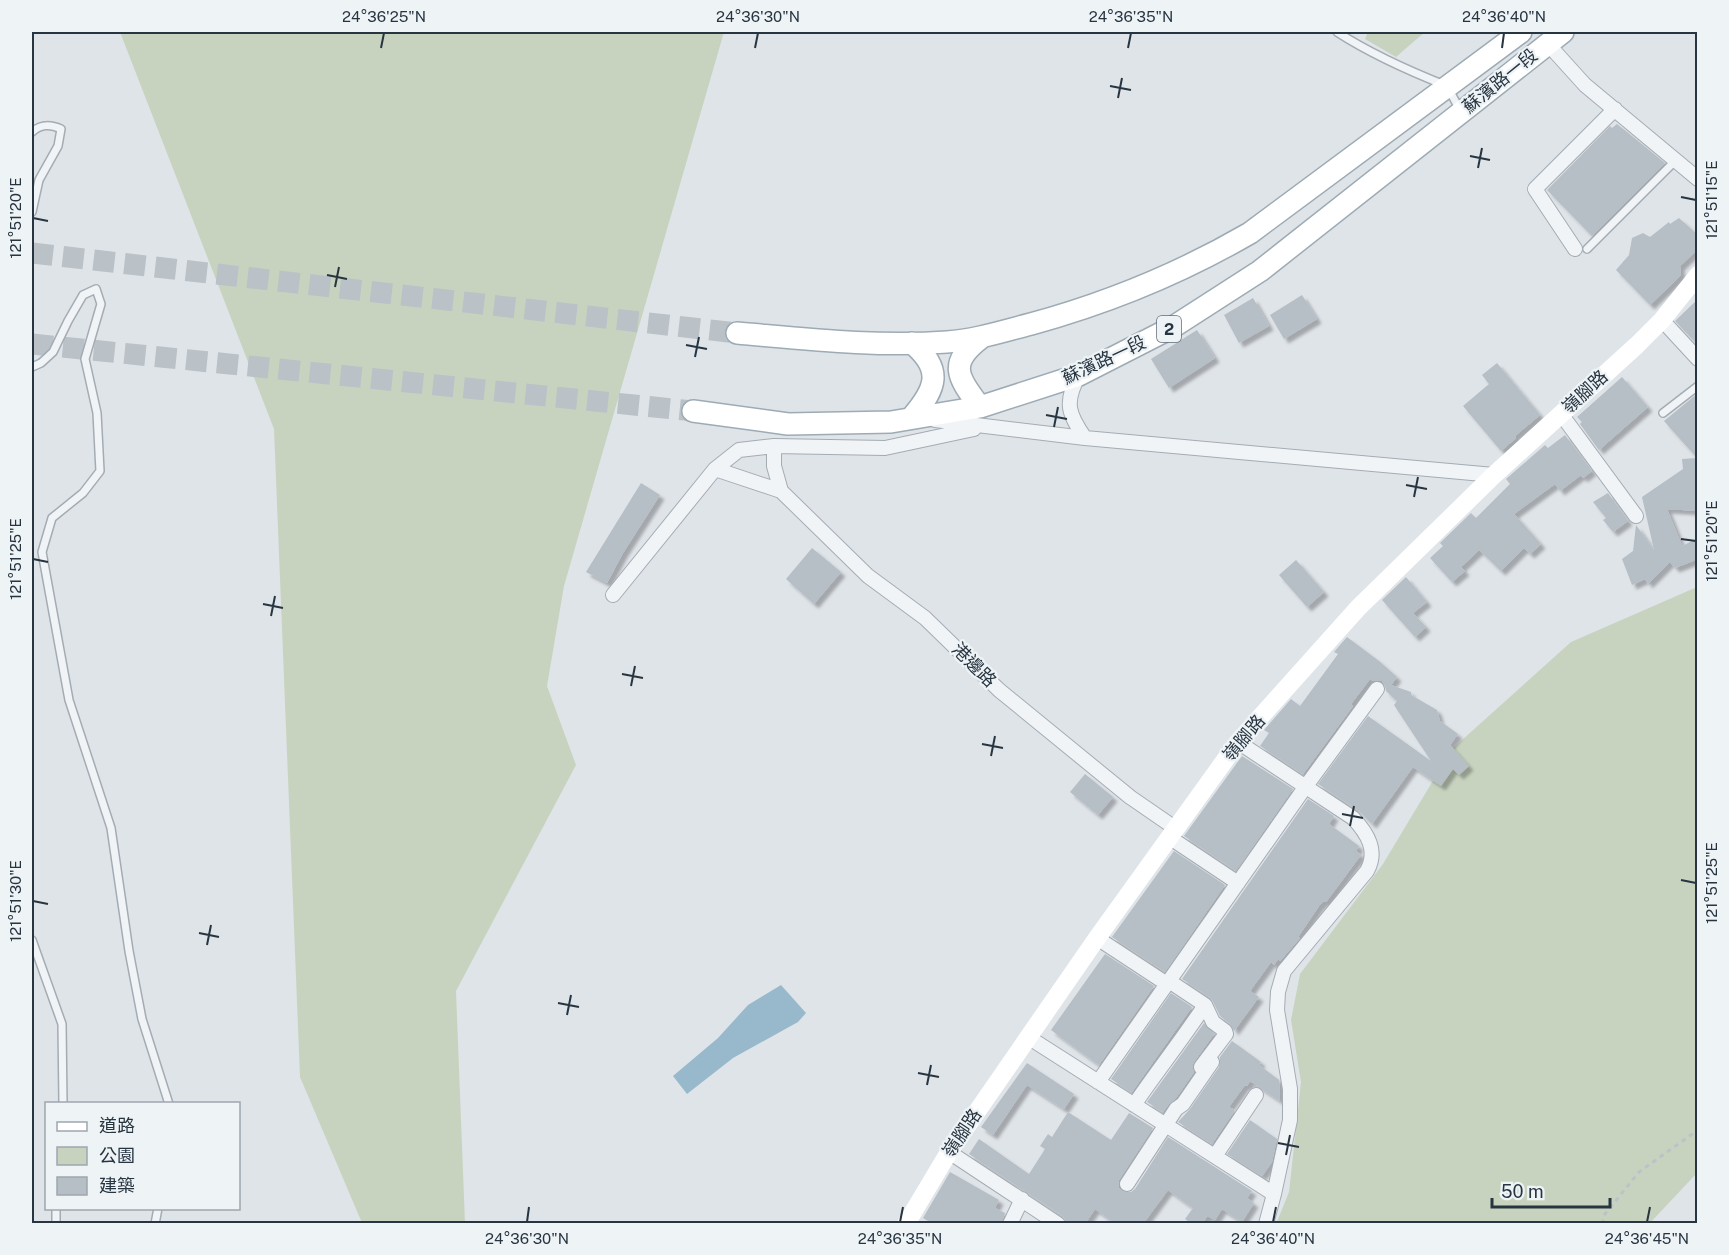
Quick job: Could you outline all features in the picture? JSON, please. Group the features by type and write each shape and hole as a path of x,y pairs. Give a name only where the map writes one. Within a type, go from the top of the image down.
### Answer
{"main road":[{"name":"蘇濱路一段","path":"737,333 829,341 912,343 981,338 1068,314 1153,282 1206,258 1250,233 1521,32"},
{"name":"蘇濱路一段","path":"693,411 788,424 891,422 912,417 983,416 1079,375 1173,327 1260,272 1555,38"},
{"path":"981,338 961,356 959,373 983,416"},
{"path":"912,343 926,355 932,367 933,381 922,406 912,417"}],"street":[{"path":"1555,38 1585,85 1698,179"},
{"path":"1581,249 1536,189 1615,109"},
{"name":"嶺腳路","path":"906,1224 949,1152 1028,1037 1238,742 1358,609 1494,475 1662,320 1698,275"},
{"path":"1662,320 1698,359"},
{"path":"1079,375 1070,391 1069,409 1075,424 1085,438"},
{"path":"1561,414 1636,516"},
{"path":"613,595 715,469 739,450 774,446 885,448 983,416 1085,438 1494,475"},
{"path":"774,446 774,466 781,491"},
{"path":"715,469 781,491"},
{"name":"港邊路","path":"781,491 868,576 925,618 999,690 1172,833 1238,883"},
{"path":"1098,1082 1377,689"},
{"path":"1238,742 1353,819 1367,837 1373,854 1372,863 1367,871 1284,972 1278,992 1277,1010 1289,1080 1290,1103 1288,1130 1266,1224"},
{"path":"1097,938 1205,1005 1213,1022 1225,1030 1226,1034 1191,1081"},
{"path":"1134,1106 1162,1063 1171,1056 1205,1005"},
{"path":"1028,1037 1274,1194"},
{"path":"1127,1184 1212,1062"},
{"path":"1215,1156 1256,1095"},
{"path":"949,1152 1058,1224"},
{"path":"1010,1224 1022,1199"}],"lane":[{"path":"1337,32 1360,47 1447,86 1461,112"},
{"path":"32,132 38,127 51,124 61,129 58,146 39,180 32,212"},
{"path":"1581,249 1675,161"},
{"path":"32,366 42,363 53,352 83,295 96,290 101,304 85,358 97,413 100,471 83,493 52,518 42,552 69,700 111,828 129,951 142,1018 168,1102"},
{"path":"1663,413 1698,386"},
{"path":"32,940 62,1024 63,1102"}],"path":[{"path":"1602,1224 1605,1214 1639,1172 1698,1130"}],"green space":[{"path":"120,32 724,32 564,586 547,686 576,765 456,991 465,1223 362,1223 300,1077 274,429"},
{"path":"1368,32 1425,32 1396,57 1365,39"},
{"path":"1697,587 1697,1173 1650,1223 1276,1224 1289,1192 1301,1082 1291,1020 1300,974 1383,864 1452,749 1571,642"}],"water":[{"path":"781,985 806,1013 798,1022 733,1058 687,1094 673,1076 718,1038 748,1005"}],"building":[{"path":"1617,124 1665,163 1592,236 1547,190 1610,126 1612,128"},
{"path":"1679,218 1698,235 1698,249 1680,266 1681,275 1650,305 1616,270 1629,255 1632,238 1643,233 1650,237 1669,222 1670,224"},
{"path":"1302,295 1317,319 1284,339 1270,315"},
{"path":"1253,298 1269,326 1239,343 1224,315"},
{"path":"1698,299 1698,345 1675,321"},
{"path":"1197,330 1215,358 1169,388 1151,359"},
{"path":"1497,363 1540,415 1501,451 1463,406 1489,384 1482,375"},
{"path":"1622,377 1648,407 1599,450 1577,417"},
{"path":"1698,393 1698,511 1667,509 1682,546 1698,538 1698,559 1675,568 1670,562 1648,584 1645,579 1632,585 1622,559 1633,551 1636,525 1654,550 1642,497 1683,469 1682,459 1697,458 1664,421"},
{"path":"1565,435 1592,471 1583,478 1581,475 1560,491 1555,484 1514,514 1541,544 1530,554 1524,548 1501,571 1479,550 1461,567 1465,571 1452,582 1430,558 1443,546 1440,543 1471,513 1476,518 1510,484 1506,479 1545,445 1548,448"},
{"path":"641,483 660,495 607,583 586,572"},
{"path":"1608,493 1628,521 1613,532 1603,520 1606,518 1593,502"},
{"path":"812,548 841,572 814,604 786,579"},
{"path":"1296,560 1324,592 1307,607 1279,575"},
{"path":"1406,577 1427,602 1413,613 1426,627 1415,637 1382,600"},
{"path":"1347,637 1397,677 1391,685 1411,692 1411,695 1437,710 1440,721 1458,734 1450,745 1469,766 1459,775 1453,769 1441,786 1413,767 1372,824 1358,810 1318,784 1368,716 1431,761 1394,705 1397,701 1386,691 1382,681 1370,679 1303,774 1260,746 1269,733 1264,730 1291,699 1300,706 1338,654 1334,652"},
{"path":"1242,756 1293,789 1236,871 1184,836"},
{"path":"1085,774 1113,797 1098,815 1070,792"},
{"path":"1308,799 1334,816 1329,824 1359,846 1356,851 1361,855 1326,902 1324,901 1319,906 1298,937 1300,938 1280,961 1278,959 1274,965 1271,962 1250,991 1259,997 1234,1031 1230,1024 1220,1016 1211,998 1182,979"},
{"path":"1174,851 1225,885 1165,972 1112,937"},
{"path":"1105,954 1154,986 1099,1065 1051,1030"},
{"path":"1171,993 1192,1007 1132,1092 1111,1079"},
{"path":"1204,1023 1214,1034 1194,1062 1192,1066 1194,1072 1163,1112 1147,1102"},
{"path":"1232,1041 1261,1062 1259,1065 1279,1080 1280,1101 1250,1081 1229,1107 1235,1110 1212,1144 1178,1122 1190,1109 1219,1067 1220,1057"},
{"path":"1027,1063 1074,1094 1064,1109 1027,1085 993,1135 981,1127"},
{"path":"1068,1112 1111,1140 1129,1113 1153,1128 1119,1180 1119,1188 1123,1192 1131,1192 1135,1189 1168,1137 1252,1191 1247,1198 1254,1203 1242,1222 1222,1209 1215,1220 1207,1216 1203,1224 1192,1224 1185,1219 1193,1208 1168,1190 1143,1224 1116,1224 1095,1209 1085,1224 1067,1224 1063,1216 969,1154 979,1139 1029,1174 1045,1149 1040,1146 1048,1134 1052,1137"},
{"path":"1250,1120 1277,1139 1272,1162 1262,1176 1227,1154"},
{"path":"950,1172 999,1200 995,1208 1005,1213 1001,1224 933,1224 923,1218"}],"tunnel":[{"path":"32,253 737,333"},
{"path":"32,344 693,411"}]}
